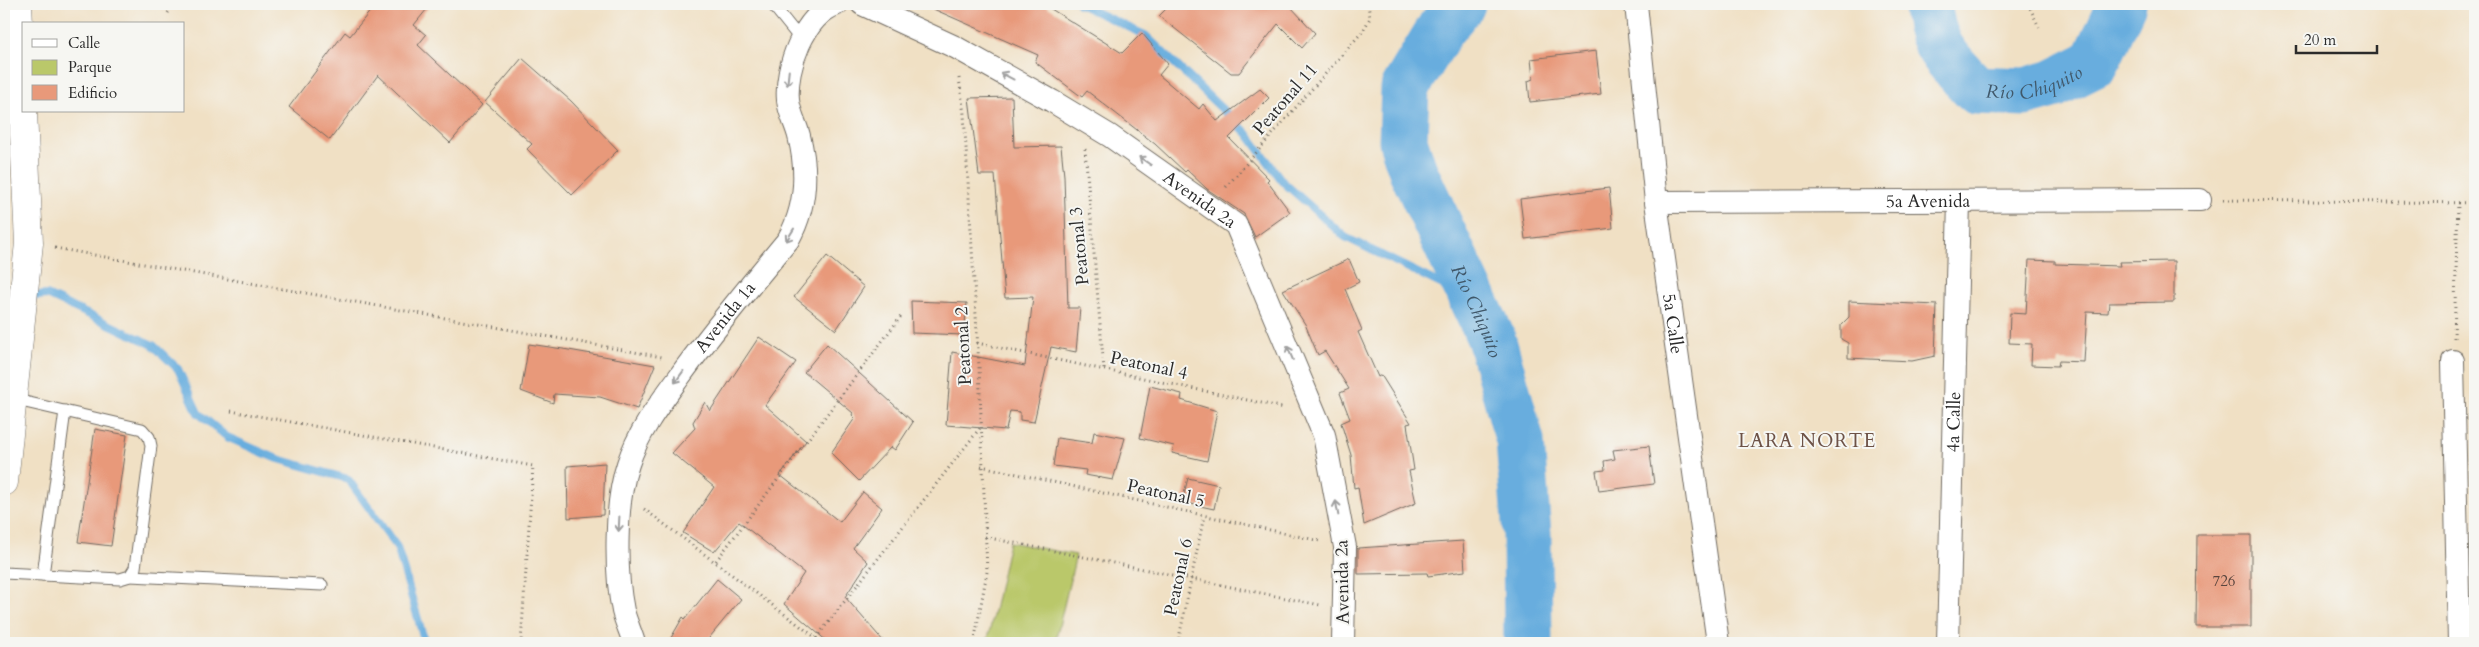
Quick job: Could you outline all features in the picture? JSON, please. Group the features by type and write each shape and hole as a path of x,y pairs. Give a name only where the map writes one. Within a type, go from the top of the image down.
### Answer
{"street":[{"path":"18,4 22,91"},
{"name":"Avenida 1a","path":"634,643 623,611 618,557 621,492 628,464 642,432 690,362 788,240 797,224 803,207 804,174 799,138 788,102 787,74 801,40 816,19 837,4"},
{"name":"Avenida 2a","path":"862,4 954,47 1110,136 1236,225 1324,435 1344,547 1343,643"},
{"name":"5a Calle","path":"1636,4 1656,202 1718,643"},
{"path":"4,482 29,243 23,112"},
{"name":"5a Avenida","path":"1656,202 2200,200"},
{"name":"4a Calle","path":"1948,643 1960,201"},
{"path":"2453,361 2459,643"}],"lane":[{"path":"772,4 801,40"},
{"path":"12,399 142,429 149,437 151,446 135,568 130,576"},
{"path":"43,575 65,411"},
{"path":"4,573 120,579 130,576 322,584"}],"path":[{"path":"168,13 174,4"},
{"name":"Peatonal 11","path":"1209,206 1364,31 1370,18 1368,4"},
{"path":"2028,4 2039,27"},
{"name":"Peatonal 2","path":"954,47 964,114 987,572 974,643"},
{"name":"Peatonal 3","path":"1082,120 1104,370"},
{"path":"2200,200 2475,203"},
{"path":"2453,361 2458,203"},
{"path":"29,243 690,362"},
{"path":"716,561 902,315"},
{"name":"Peatonal 4","path":"977,343 1316,415"},
{"path":"232,411 533,466 521,643"},
{"path":"816,638 981,427"},
{"name":"Peatonal 5","path":"981,466 1344,547"},
{"path":"621,492 716,561 823,643"},
{"name":"Peatonal 6","path":"1178,643 1204,516"},
{"path":"985,537 1343,609"}],"green space":[{"path":"1009,542 1076,555 1055,643 987,643"}],"building":[{"path":"376,4 431,4 414,25 426,35 418,45 482,105 450,143 378,75 330,140 289,107 345,32 350,36"},
{"path":"922,4 1043,4 1122,53 1142,33 1168,64 1159,75 1199,109 1203,104 1217,121 1260,89 1269,98 1229,138 1269,179 1267,181 1290,212 1255,237 1244,214 1207,189 1187,170 1185,172 1155,144 1087,91 1082,97 1035,62 1038,55"},
{"path":"1171,4 1294,4 1291,7 1315,33 1302,48 1278,24 1239,73 1231,73 1159,16"},
{"path":"1596,51 1601,94 1530,102 1528,81 1533,79 1531,59"},
{"path":"522,58 571,101 618,150 572,195 527,149 532,144 485,102"},
{"path":"1012,97 1014,147 1061,146 1064,176 1068,308 1080,308 1076,352 1051,347 1034,422 1020,420 1020,412 1010,411 1006,430 946,425 952,352 1025,366 1033,297 1005,298 995,175 979,175 969,98"},
{"path":"1609,188 1613,228 1525,239 1520,199"},
{"path":"827,256 864,287 836,330 794,297"},
{"path":"1349,259 1359,282 1345,289 1362,330 1358,332 1378,377 1381,375 1411,423 1407,424 1414,470 1409,471 1416,503 1364,525 1358,487 1354,488 1351,455 1341,423 1350,419 1340,393 1349,389 1325,351 1318,355 1305,324 1283,290"},
{"path":"2029,260 2055,261 2055,264 2120,266 2119,262 2174,261 2174,302 2109,303 2108,313 2087,312 2084,362 2059,361 2058,366 2031,365 2032,344 2009,343 2010,313 2026,314"},
{"path":"911,301 967,303 964,335 912,333"},
{"path":"1849,301 1937,305 1935,356 1912,361 1848,358 1848,343 1841,339 1841,325 1849,317"},
{"path":"759,337 796,362 765,405 806,441 780,475 840,522 863,492 882,508 853,548 868,562 845,597 885,643 829,643 784,604 804,573 739,522 714,552 683,533 714,487 672,453 695,428 693,422 705,402 710,411"},
{"path":"529,344 655,365 637,409 600,397 554,394 553,403 521,391"},
{"path":"827,344 913,422 895,450 891,447 859,481 831,453 855,418 852,415 853,413 804,372"},
{"path":"1150,386 1182,394 1181,400 1217,411 1207,461 1172,453 1174,446 1140,438"},
{"path":"95,429 127,435 111,546 78,542"},
{"path":"1094,432 1125,438 1113,480 1085,475 1086,470 1053,466 1057,438 1092,443"},
{"path":"1649,446 1654,484 1599,491 1596,471 1605,470 1604,461 1615,459 1613,450"},
{"path":"605,463 603,515 568,518 567,466"},
{"path":"1188,478 1219,485 1214,509 1182,502"},
{"path":"2197,535 2251,535 2251,627 2196,627"},
{"path":"1463,541 1465,571 1428,576 1427,573 1358,574 1358,548"},
{"path":"717,579 741,599 705,643 668,643 683,617 685,619"}],"waterway":[{"path":"1079,4 1145,35 1247,133 1283,182 1345,237 1473,300"},
{"name":"Río Chiquito","path":"1461,4 1441,28 1405,88 1403,141 1413,171 1491,338 1520,441 1527,535 1528,643"},
{"name":"Río Chiquito","path":"1928,4 1930,19 1937,42 1949,61 1976,90 2025,92 2053,84 2095,63 2122,4"},
{"path":"4,299 47,295 153,345 178,369 198,413 227,437 275,458 348,479 397,547 425,643"}],"district":[{"name":"LARA NORTE","path":"1807,440"}]}
